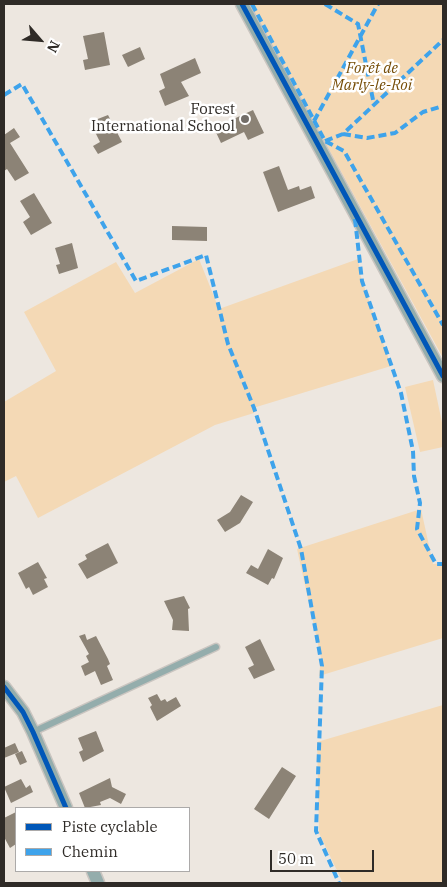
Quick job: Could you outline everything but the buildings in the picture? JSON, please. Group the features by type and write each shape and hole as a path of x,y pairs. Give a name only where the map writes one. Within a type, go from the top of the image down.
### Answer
{"street":[{"path":"242,4 443,376"},
{"path":"4,687 19,706 33,732 66,807"}],"lane":[{"path":"33,732 216,647"}],"green space":[{"name":"Forêt de Marly-le-Roi","path":"249,4 443,4 443,358 314,122"},
{"path":"199,259 219,309 358,259 360,274 391,366 253,408 254,413 215,425 38,518 16,476 4,482 4,402 56,371 24,312 116,262 135,293"},
{"path":"433,380 443,427 443,447 420,452 405,387"},
{"path":"421,509 433,564 443,563 443,638 319,676 321,658 297,549"},
{"path":"443,705 443,883 343,883 319,833 317,742"}],"marked path":[{"path":"252,4 325,141 344,151 443,325"},
{"path":"325,4 358,24 374,105"},
{"path":"314,121 378,4"},
{"path":"325,141 343,134 443,40"},
{"path":"4,95 22,84 136,281 206,255 228,344 254,408 301,549 322,666 316,831 339,883"},
{"path":"343,134 367,138 395,133 423,112 443,106"},
{"path":"355,219 362,281 401,393 413,451 414,476 420,503 417,529 436,564 443,564"}],"cycle path":[{"path":"242,4 443,376"},
{"path":"4,687 23,712 66,807"}],"place":[{"name":"Forest International School","path":"245,119"}]}
